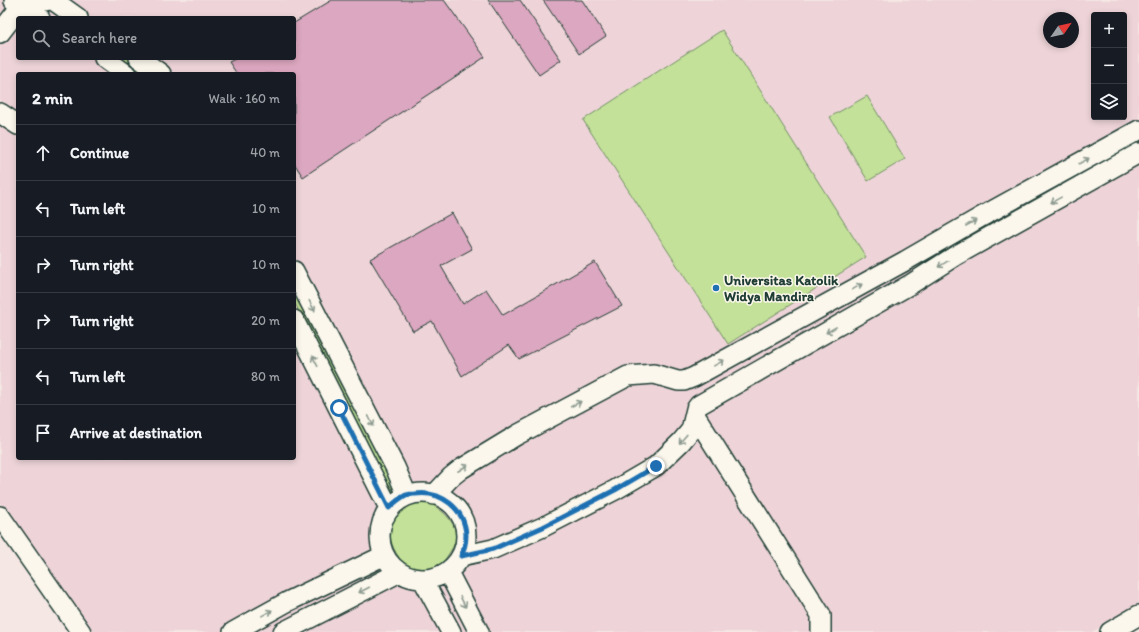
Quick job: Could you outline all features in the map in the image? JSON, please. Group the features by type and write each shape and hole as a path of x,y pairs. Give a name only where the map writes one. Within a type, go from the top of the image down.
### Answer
{"street":[{"path":"16,3 50,0"},
{"path":"53,0 75,16"},
{"path":"16,3 37,16"},
{"path":"0,33 16,3"},
{"path":"107,60 123,72"},
{"path":"142,60 158,72"},
{"path":"0,113 16,124"},
{"path":"434,495 461,469 517,435 628,376 654,374 678,381 684,381 694,377 1139,130"},
{"path":"461,556 493,549 543,527 615,490 656,466 691,430 696,409 699,405 911,284 955,256 1139,153"},
{"path":"296,275 395,466 407,495"},
{"path":"296,324 389,508"},
{"path":"325,380 345,369"},
{"path":"695,415 821,615 821,632"},
{"path":"423,493 445,499 454,506 464,525 466,536 465,546 461,556 456,565 439,577 428,580 408,578 398,573 384,556 379,540 381,523 389,508 399,499 407,495 423,493"},
{"path":"0,516 81,632"},
{"path":"233,632 287,602 384,556"},
{"path":"448,572 479,632"},
{"path":"287,602 291,628 398,573"},
{"path":"423,580 451,632"},
{"path":"1110,632 1139,615"}],"shaded area":[{"name":"Universitas Katolik Widya Mandira","path":"0,0 1139,0 1139,606 1092,632 88,632 0,503"}],"green space":[{"path":"722,30 866,257 728,344 583,120"},
{"path":"121,60 145,60 163,72 138,72"},
{"path":"867,96 905,159 868,181 830,117"},
{"path":"296,285 399,492 395,493 381,473 356,421 296,305"},
{"path":"425,502 436,507 451,521 456,533 456,539 444,561 429,569 415,570 405,565 399,558 392,544 390,532 396,516 404,508 413,503"}],"building":[{"path":"332,0 444,0 485,57 303,177 296,166 296,72 236,72 229,62 233,60 296,60 296,22"},
{"path":"488,0 520,0 561,60 539,75"},
{"path":"543,0 582,0 606,36 579,54"},
{"path":"452,213 472,249 441,266 463,304 486,289 503,315 595,262 622,306 519,359 509,345 462,376 432,321 413,331 370,259"}],"place":[{"name":"Universitas Katolik Widya Mandira","path":"716,288"}],"route":[{"path":"339,408 389,508 399,499 407,495 423,493 445,499 454,506 460,515 466,536 465,546 461,556 493,549 543,527 615,490 656,466"}]}
